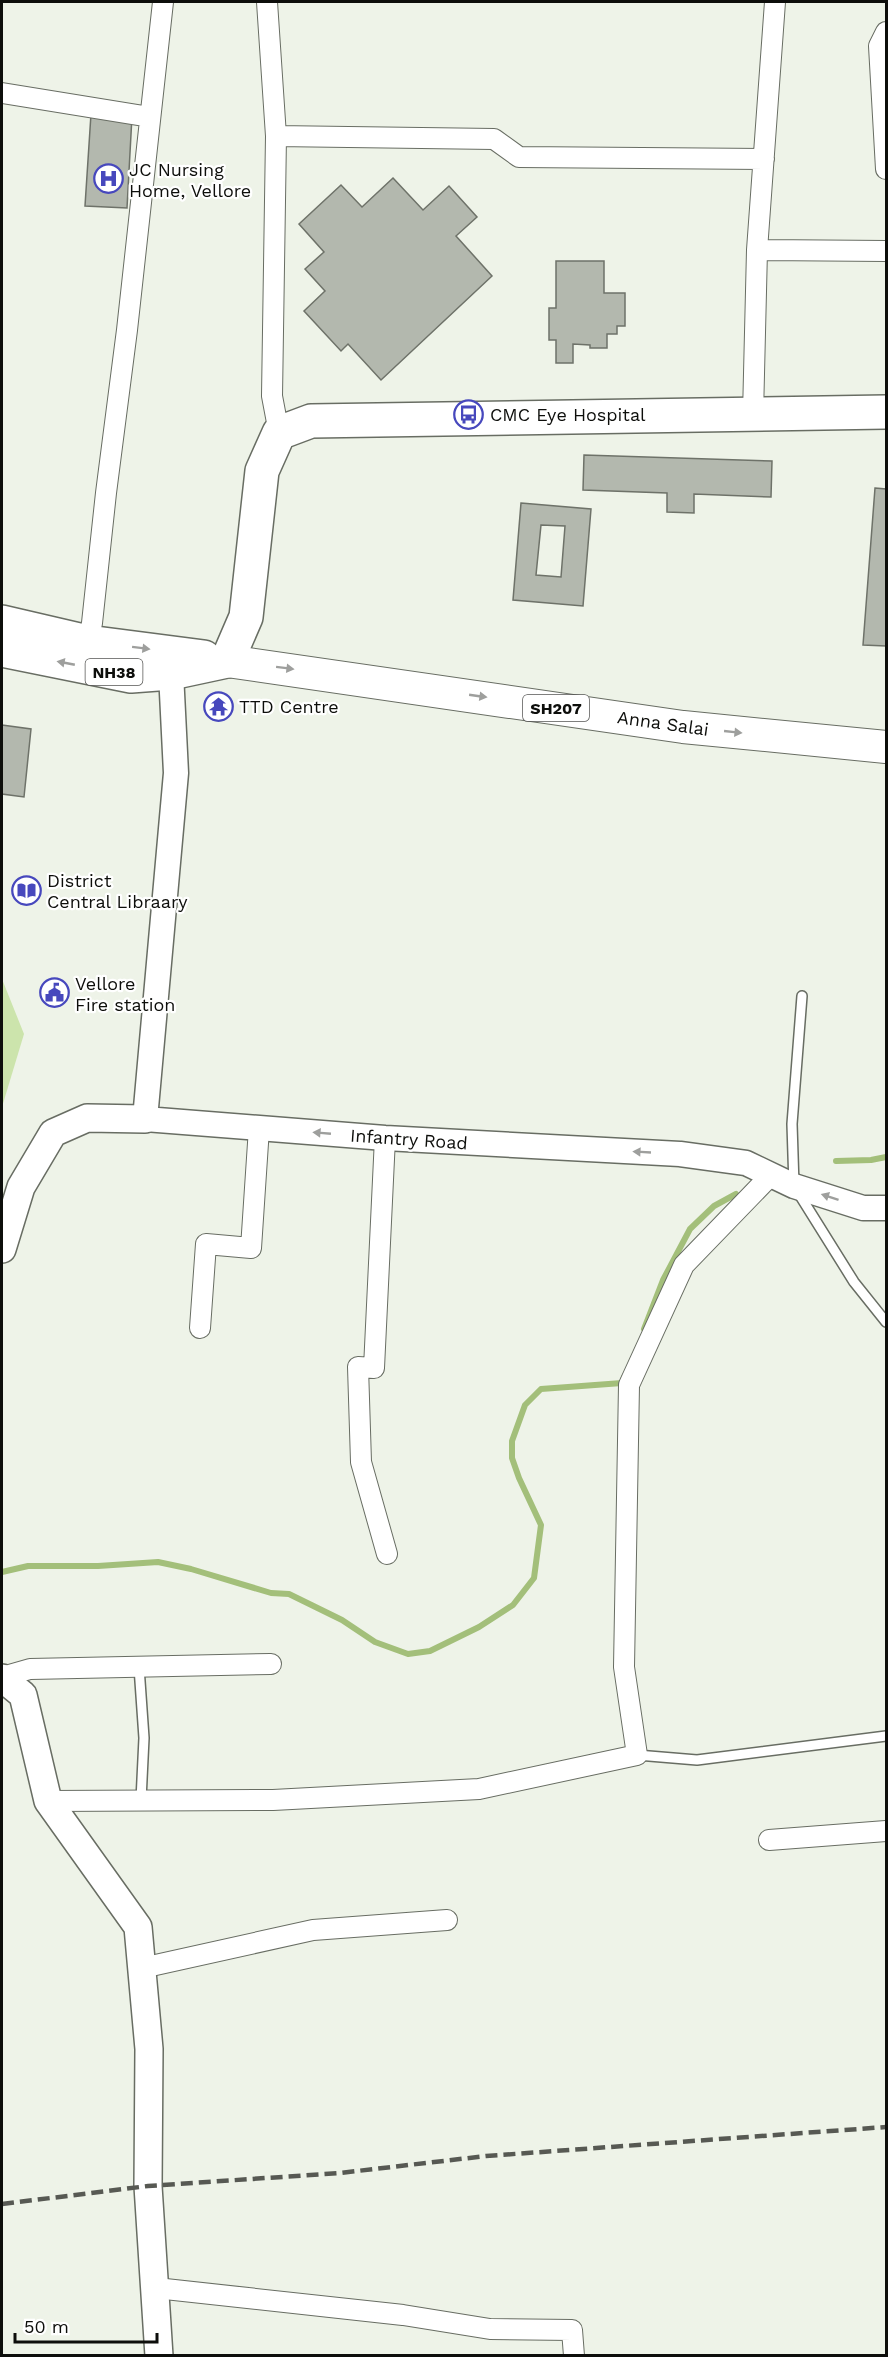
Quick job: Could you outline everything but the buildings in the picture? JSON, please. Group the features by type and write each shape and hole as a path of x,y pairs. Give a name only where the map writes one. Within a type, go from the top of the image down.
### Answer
{"highway":[{"path":"226,661 246,617 262,471 279,433 312,420 886,412"},
{"name":"Anna Salai","path":"2,622 88,642 226,661"},
{"name":"Anna Salai","path":"2,650 131,676 171,673 226,661"}],"main road":[{"name":"Anna Salai","path":"226,661 683,727 886,747"},
{"name":"Infantry Road","path":"2,1249 21,1186 53,1133 87,1118 145,1119"},
{"path":"2,1677 23,1695 48,1801 138,1927 149,2049 148,2186 159,2355"}],"street":[{"path":"88,642 127,330 163,2"},
{"path":"267,2 276,136 272,396 279,433"},
{"path":"753,415 757,250 775,2"},
{"path":"884,41 886,169"},
{"path":"2,93 150,117"},
{"path":"276,136 494,138 519,157 764,159"},
{"path":"757,250 886,251"},
{"path":"145,1119 176,773 171,673"},
{"name":"Infantry Road","path":"145,1119 385,1138 680,1154 746,1163 794,1186 863,1208 886,1208"},
{"path":"200,1328 206,1244 250,1248 259,1128"},
{"path":"385,1138 374,1368 358,1367 361,1462 387,1554"},
{"path":"48,1801 273,1800 479,1789 637,1755 624,1667 629,1384 684,1265 771,1175"},
{"path":"2,1677 30,1669 271,1664"},
{"path":"769,1840 886,1831"},
{"path":"142,1968 313,1930 447,1920"},
{"path":"156,2288 403,2315 490,2329 572,2330 574,2355"}],"lane":[{"path":"802,996 792,1124 794,1186 854,1282 886,1322"},
{"path":"139,1667 144,1738 141,1800"},
{"path":"637,1755 697,1760 886,1736"}],"green space":[{"path":"2,979 24,1034 2,1107"}],"waterway":[{"path":"836,1161 886,1157"},
{"path":"644,1329 663,1280 690,1229 714,1206 736,1194"},
{"path":"2,1572 28,1566 98,1566 158,1562 191,1569 271,1593 289,1594 342,1620 375,1642 408,1654 430,1651 479,1627 513,1605 534,1578 541,1525 512,1458 512,1441 525,1405 541,1389 622,1383 624,1377"}],"railway":[{"path":"2,2204 148,2186 340,2173 486,2156 886,2127"}],"place":[{"name":"JC Nursing Home, Vellore","path":"108,179"},
{"name":"CMC Eye Hospital","path":"469,414"},
{"name":"TTD Centre","path":"218,706"},
{"name":"District Central Libraary","path":"26,890"},
{"name":"Vellore Fire station","path":"54,993"}]}
